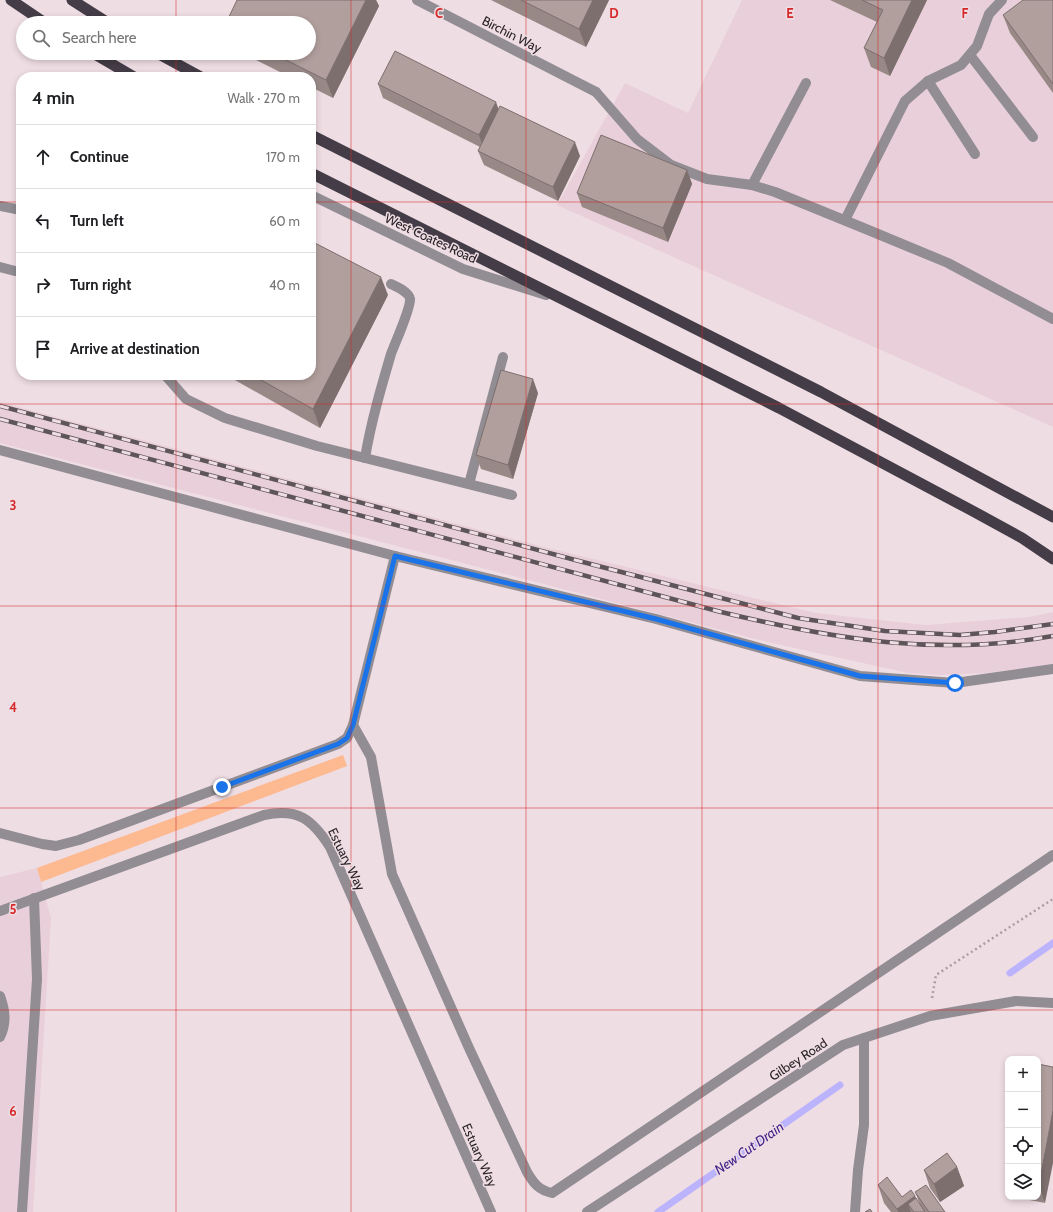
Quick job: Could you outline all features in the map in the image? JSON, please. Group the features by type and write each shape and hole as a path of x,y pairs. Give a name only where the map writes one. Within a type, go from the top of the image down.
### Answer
{"highway":[{"path":"11,0 35,16"},
{"path":"72,0 97,16"},
{"path":"105,60 125,72"},
{"path":"170,60 192,72"},
{"path":"316,138 822,392 1053,517"},
{"path":"316,176 779,408 1022,538 1053,559"}],"street":[{"name":"Birchin Way","path":"418,0 596,92 637,139 671,165 707,179 752,185"},
{"path":"845,220 905,102 928,81 961,65 977,46 989,14 1002,0"},
{"path":"970,55 1033,137"},
{"path":"928,81 975,154"},
{"path":"806,82 752,185 775,192 948,263 1053,319"},
{"name":"West Coates Road","path":"316,197 463,269 567,302"},
{"path":"0,206 16,209"},
{"path":"0,268 16,271"},
{"path":"365,458 372,418 410,299 408,295 391,284"},
{"path":"469,484 503,357"},
{"path":"169,380 186,399 225,418 317,446 512,495"},
{"path":"0,450 395,556 656,619 860,676 955,683 1053,669"},
{"path":"0,833 42,844 56,846 79,840 338,744 347,738 353,725 395,556"},
{"path":"353,725 371,757 392,874 468,1048 527,1172 534,1184 542,1191 552,1193 1053,854"},
{"name":"Estuary Way","path":"0,911 264,815 281,812 301,816 318,829 330,847 491,1212"},
{"path":"22,1212 37,979 34,898"},
{"path":"0,996 4,1008 5,1027 0,1038"},
{"name":"Gilbey Road","path":"587,1212 843,1046 930,1016 1016,1001 1053,1003"},
{"path":"855,1212 858,1170 864,1125 864,1038"}],"path":[{"path":"930,1016 936,975 1053,899"}],"shaded area":[{"path":"742,0 1053,0 1053,427 557,205 625,83 688,113"},
{"path":"0,402 540,546 816,613 926,625 1029,617 1053,612 1053,665 985,673 941,675 908,673 759,640 0,443"},
{"path":"343,755 347,766 41,882 37,868"},
{"path":"37,868 51,918 33,1212 0,1212 0,877"}],"building":[{"path":"237,0 366,0 326,80 316,75 316,72 310,72 286,60 316,60 316,16 229,16"},
{"path":"521,0 593,0 579,29"},
{"path":"862,0 912,0 884,58 864,48 883,10"},
{"path":"1023,0 1053,0 1053,84 1003,15"},
{"path":"395,51 496,102 479,135 378,84"},
{"path":"500,106 575,142 553,187 478,151"},
{"path":"601,135 687,170 663,228 577,193"},
{"path":"316,244 381,277 313,409 261,380 316,380"},
{"path":"501,370 533,379 508,465 476,455"},
{"path":"1041,1065 1053,1067 1053,1110 1041,1174"},
{"path":"947,1153 957,1167 934,1184 924,1170"},
{"path":"887,1177 902,1197 911,1190 915,1196 897,1209 878,1185"},
{"path":"926,1185 945,1212 929,1212 915,1192"},
{"path":"916,1198 925,1212 914,1212 908,1204"},
{"path":"870,1209 872,1212 865,1212"}],"waterway":[{"name":"New Cut Drain","path":"1010,973 1053,943"},
{"name":"New Cut Drain","path":"658,1212 840,1085"}],"railway":[{"path":"0,406 798,618 885,631 960,635 1053,624"},
{"path":"0,419 763,622 845,637 927,645 968,645 1010,642 1053,636"}],"route":[{"path":"222,787 338,744 347,738 353,725 395,556 656,619 860,676 955,683"}]}
